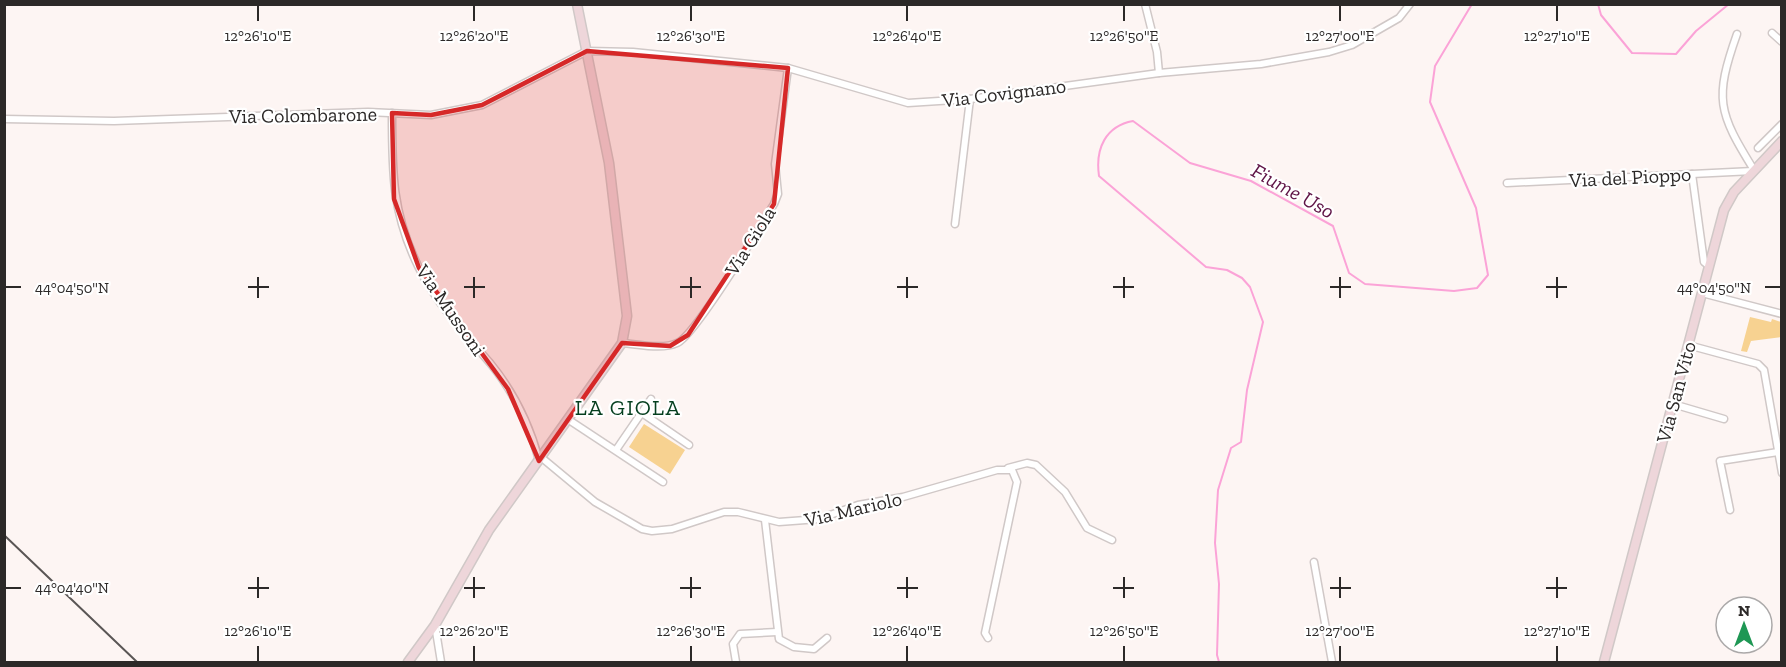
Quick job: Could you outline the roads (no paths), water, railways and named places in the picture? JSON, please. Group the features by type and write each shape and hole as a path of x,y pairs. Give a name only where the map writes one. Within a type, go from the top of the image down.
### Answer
{"street":[{"path":"408,663 435,625 489,530 622,342 627,316 609,163 577,4"},
{"path":"1145,4 1157,52 1159,74"},
{"name":"Via Covignano","path":"587,51 633,52 788,68 908,103 970,99 1159,74 1261,64 1329,52 1352,45 1399,18 1410,4"},
{"path":"1772,33 1782,42"},
{"path":"1737,34 1724,72 1721,93 1724,116 1732,135 1754,170"},
{"name":"Via Colombarone","path":"4,119 114,121 392,113 431,115 482,105 506,95 587,51"},
{"name":"Via Giola","path":"622,342 670,346 680,342 714,298 774,204 778,194 775,164 788,68"},
{"path":"955,224 970,99"},
{"name":"Via Mussoni","path":"392,113 394,199 419,268 457,325 508,389 541,459"},
{"path":"1758,148 1782,124"},
{"path":"1767,140 1774,148"},
{"name":"Via San Vito","path":"1604,663 1724,210 1734,192 1782,141"},
{"name":"Via del Pioppo","path":"1507,183 1754,170"},
{"path":"1692,174 1704,262 1709,266"},
{"path":"1702,293 1782,314"},
{"path":"1688,345 1758,364 1764,370 1782,472"},
{"path":"616,450 651,399"},
{"path":"1672,404 1724,419"},
{"path":"642,413 689,445"},
{"path":"569,420 663,482"},
{"path":"1730,510 1720,461 1778,452"},
{"name":"Via Mariolo","path":"541,459 595,502 642,529 662,531 724,512 745,514 765,520 798,522 819,519 858,505 903,497 1007,468 1027,464 1036,465 1065,492 1087,528 1112,540"},
{"path":"988,638 985,633 1017,482 1012,470 1007,468"},
{"path":"765,520 777,632 783,643 794,647 814,649 827,638"},
{"path":"1314,562 1332,663"},
{"path":"435,625 441,663"},
{"path":"736,663 733,645 740,634 777,632"}],"waterway":[{"name":"Fiume Uso","path":"1219,662 1217,655 1219,584 1215,543 1218,490 1231,448 1241,442 1247,390 1263,322 1250,287 1242,278 1227,270 1206,267 1099,176 1099,156 1104,140 1116,128 1133,121 1190,163 1251,181 1333,226 1349,273 1365,284 1454,291 1477,288 1488,275 1476,208 1430,102 1435,66 1472,4"},
{"name":"Fiume Uso","path":"1598,4 1601,15 1632,53 1676,54 1696,31 1729,4"}],"railway":[{"path":"4,535 137,662"}],"district":[{"name":"LA GIOLA","path":"628,407"}]}
